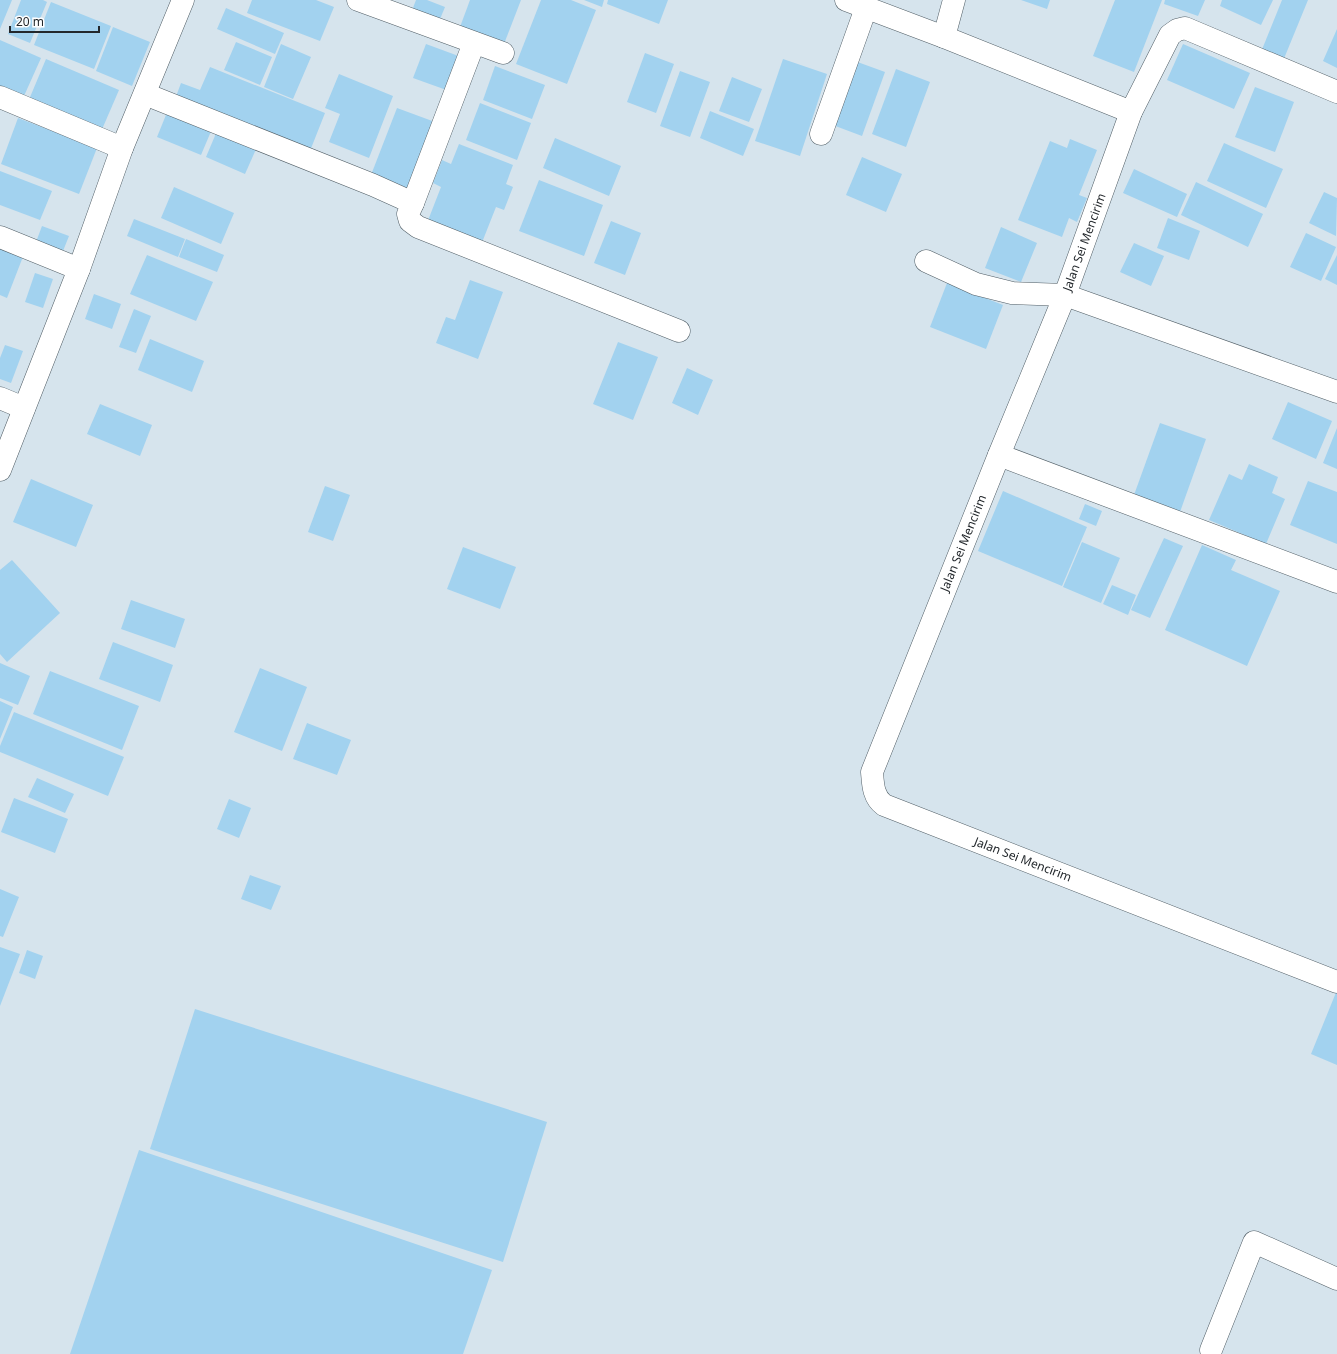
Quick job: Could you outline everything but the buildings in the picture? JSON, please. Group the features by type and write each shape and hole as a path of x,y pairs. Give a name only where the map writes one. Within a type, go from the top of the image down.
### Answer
{"street":[{"path":"0,470 79,269 122,148 183,0"},
{"path":"358,0 503,53"},
{"path":"846,0 944,37 1131,112"},
{"path":"944,37 954,0"},
{"path":"822,134 866,8"},
{"name":"Jalan Sei Mencirim","path":"1337,92 1185,28 1177,30 1170,35 1131,112 1065,295 998,455 872,772 872,783 877,798 884,805 1337,982"},
{"path":"474,43 408,214 410,221 418,227 679,331"},
{"path":"145,94 373,185 412,203"},
{"path":"0,97 122,148"},
{"path":"0,237 79,269"},
{"path":"926,261 976,284 1012,293 1065,295 1337,392"},
{"path":"0,398 24,408"},
{"path":"998,455 1337,582"},
{"path":"1211,1350 1254,1242 1337,1279"}]}
